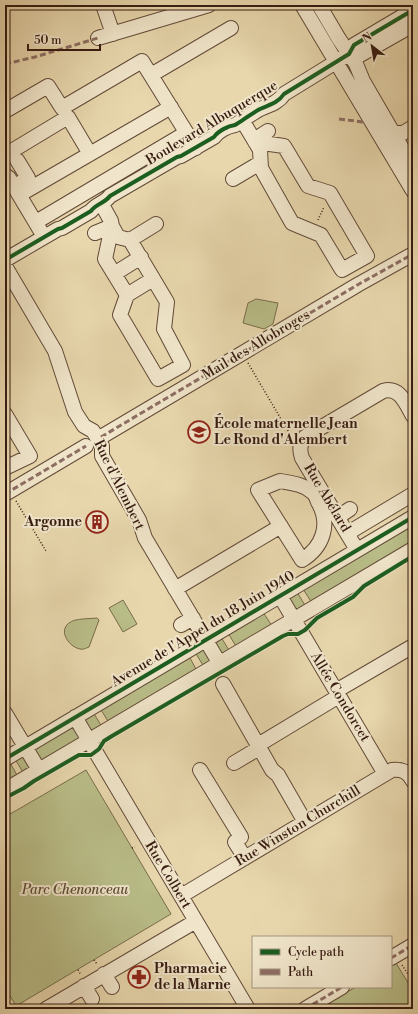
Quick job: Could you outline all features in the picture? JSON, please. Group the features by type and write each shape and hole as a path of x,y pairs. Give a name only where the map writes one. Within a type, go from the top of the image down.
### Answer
{"street":[{"path":"103,5 113,34"},
{"path":"98,38 209,5"},
{"path":"302,5 413,191"},
{"path":"319,5 356,64 363,81 413,167"},
{"path":"335,32 346,36 358,35 409,5"},
{"path":"349,54 354,45 413,10"},
{"path":"151,75 231,28"},
{"path":"349,54 360,55 411,29"},
{"name":"Boulevard Albuquerque","path":"5,260 92,211 110,196 170,160 196,148 214,137 216,134 262,108 268,107 281,98 284,94 349,54"},
{"path":"5,111 48,86 62,108 142,60 196,148"},
{"path":"10,183 90,154 171,108"},
{"path":"10,183 28,178 11,158 68,117 90,154"},
{"path":"242,120 260,150 261,168 271,181 292,223 321,235 342,270 368,256 330,193 307,187 284,146 255,141"},
{"path":"393,133 403,132 413,127"},
{"path":"255,141 268,131"},
{"path":"36,222 186,133"},
{"path":"233,179 260,163"},
{"path":"10,183 36,222 44,237"},
{"path":"101,204 118,236 130,240 167,302 164,329 183,365 158,379 120,315 127,295 153,279"},
{"path":"130,240 156,224"},
{"path":"95,233 112,226"},
{"path":"112,226 105,259 127,295"},
{"name":"Mail des Allobroges","path":"100,437 413,254"},
{"path":"114,274 141,257"},
{"name":"Rue d'Alembert","path":"5,266 55,351 75,412 84,426 93,431 98,439 102,446 102,456 139,520 146,551 175,589 187,622 206,640 220,664"},
{"name":"Rue Abélard","path":"357,550 348,533 344,513 302,458 300,448 305,437 383,391 396,391 400,394 413,416"},
{"path":"5,414 30,456 5,468"},
{"path":"8,492 86,446"},
{"path":"280,481 296,484 312,492 320,505 325,520 324,535 318,547 302,560 281,526 258,490 280,481"},
{"path":"348,533 413,494"},
{"name":"Avenue de l'Appel du 18 Juin 1940","path":"5,759 413,517"},
{"path":"175,589 281,526"},
{"path":"5,790 413,549"},
{"name":"Allée Condorcet","path":"280,596 385,774"},
{"path":"234,763 413,646"},
{"path":"223,684 272,770 278,775 305,822"},
{"path":"5,713 39,770"},
{"name":"Rue Colbert","path":"75,717 248,1009"},
{"name":"Rue Winston Churchill","path":"181,896 392,770 399,769 405,771 413,781"},
{"path":"200,770 241,837 235,842 245,858"},
{"path":"46,1009 83,982 196,921"},
{"path":"393,957 413,945"},
{"path":"102,971 112,988"},
{"path":"83,982 92,999"},
{"path":"305,1009 340,988"}],"path":[{"path":"313,232 330,193"},
{"path":"242,353 294,441"},
{"path":"8,492 46,551"},
{"path":"405,762 413,757"},
{"path":"5,806 10,814"},
{"path":"393,957 413,982"},
{"path":"94,960 102,971"},
{"path":"78,970 83,982"},
{"path":"408,1009 413,1006"}],"green space":[{"path":"256,299 278,303 273,324 264,329 243,323 248,303"},
{"path":"413,522 413,542 312,603 303,589"},
{"path":"297,592 306,607 300,611 296,610 290,599 291,596"},
{"path":"123,600 137,624 123,632 109,608"},
{"path":"263,612 272,626 237,648 228,633"},
{"path":"97,618 99,620 89,647 83,649 76,648 66,638 66,626 72,621 78,619"},
{"path":"221,637 230,652 225,655 221,654 215,645 216,640"},
{"path":"200,649 204,650 210,660 208,665 204,667 195,652"},
{"path":"189,656 197,671 109,723 100,708"},
{"path":"93,712 102,727 93,732 89,731 84,718"},
{"path":"70,725 76,727 81,735 79,741 45,761 39,760 33,751 35,747"},
{"path":"22,755 31,765 29,770 24,774 15,759"},
{"path":"9,761 18,777 5,784 5,763"},
{"name":"Parc Chenonceau","path":"86,770 171,914 16,1006 5,987 5,817"},
{"path":"396,963 413,991 413,1003 402,1009 333,1009 329,1002 354,988 392,988 392,965"}],"marked path":[{"path":"5,64 35,57 98,38"},
{"path":"339,119 363,122"},
{"path":"101,437 359,284 413,254"},
{"path":"5,494 86,446"},
{"path":"392,957 413,945"},
{"path":"305,1009 340,988"}],"cycle path":[{"path":"5,260 91,211 110,196 214,137 223,129 235,125 260,109 276,102 284,94 349,54 354,45 413,10"},
{"path":"5,759 413,517"},
{"path":"5,798 79,755 91,755 99,749 104,741 112,736 283,636 288,634 298,634 305,630 317,618 353,597 364,586 413,556"}],"place":[{"name":"École maternelle Jean Le Rond d'Alembert","path":"199,432"},
{"name":"Argonne","path":"97,522"},
{"name":"Pharmacie de la Marne","path":"139,977"}]}
